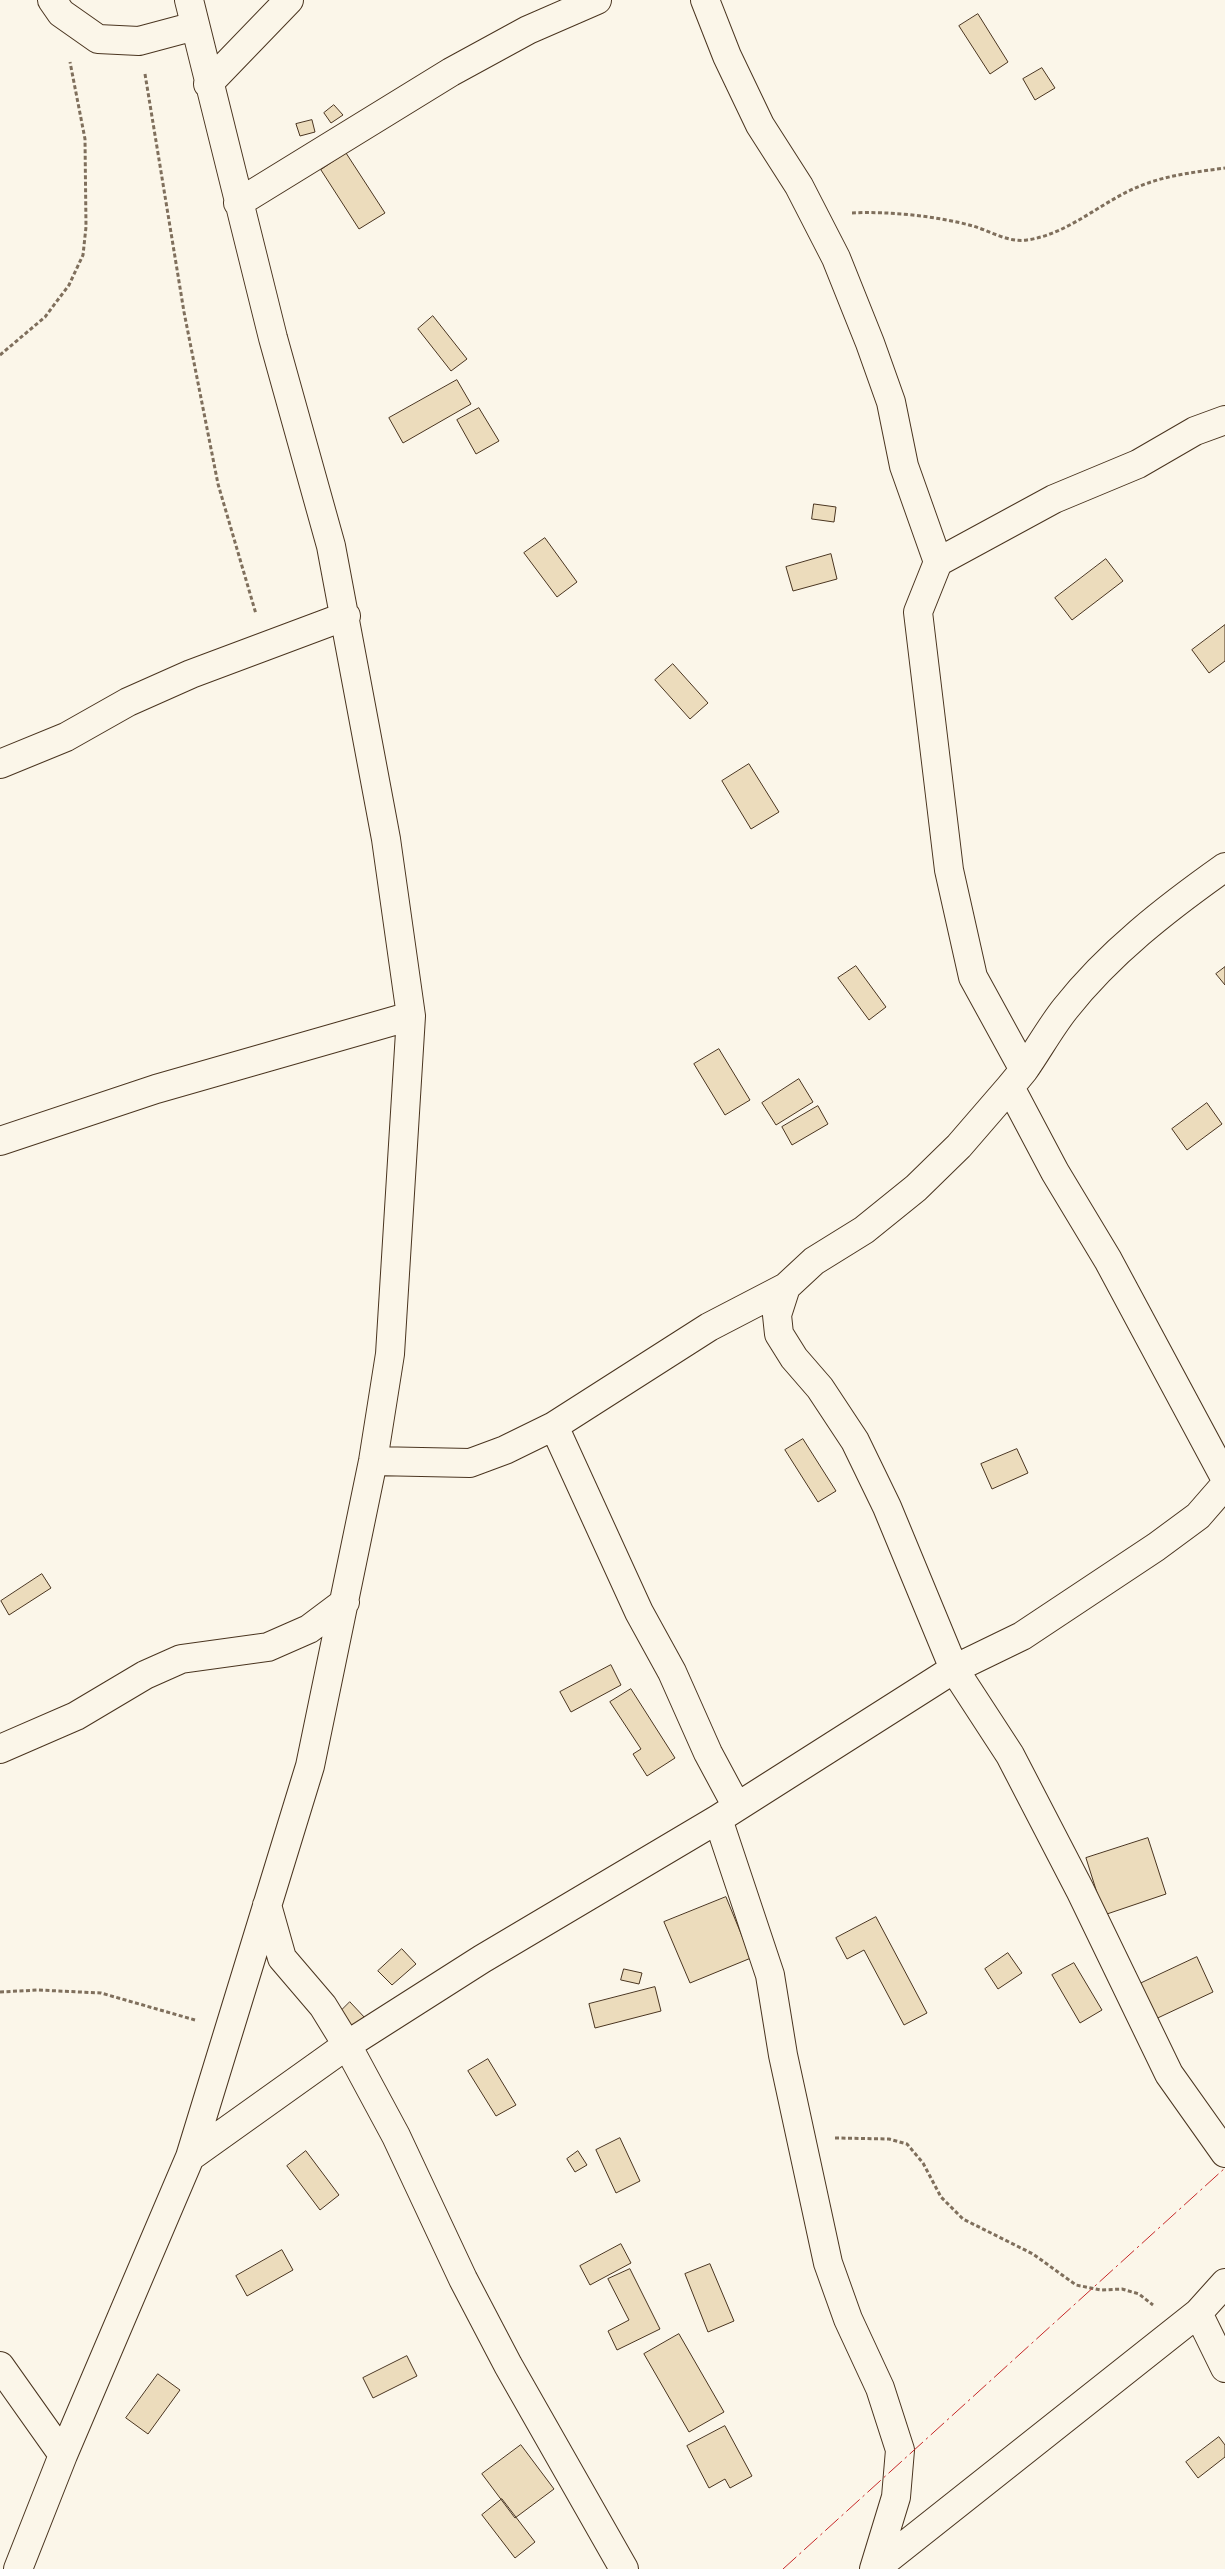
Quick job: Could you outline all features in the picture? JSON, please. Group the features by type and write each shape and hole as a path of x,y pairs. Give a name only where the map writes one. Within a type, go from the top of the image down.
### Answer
{"street":[{"path":"208,84 289,0"},
{"path":"238,203 451,72 528,30 597,0"},
{"path":"705,0 726,56 760,125 814,214 836,258 891,402 904,466 938,562"},
{"path":"18,2569 63,2455 190,2157 310,1766 373,1461 390,1354 412,1016 386,839 346,616 330,546 238,203 192,13 139,41 98,39 56,6"},
{"path":"1225,420 1195,431 1138,464 1054,499 938,562 918,612 949,870 973,977 1055,1172 1108,1260 1225,1478"},
{"path":"0,764 66,737 128,702 266,645 346,616"},
{"path":"373,1461 470,1463 554,1426 709,1327 786,1287 814,1261 864,1230 916,1188 959,1146 1017,1078 1066,1009 1119,951 1182,897 1225,867"},
{"path":"0,1141 156,1089 412,1016"},
{"path":"786,1287 777,1315 779,1334 794,1358 820,1388 855,1441 887,1507 954,1669 1010,1755 1024,1781 1080,1890 1169,2074 1225,2153"},
{"path":"554,1426 639,1612 672,1672 708,1752 727,1813 770,1975 783,2055 828,2263 848,2319 880,2388 900,2450 896,2497 875,2569"},
{"path":"190,2157 347,2045 482,1959 727,1813 954,1669 1022,1636 1156,1547 1198,1516 1225,1485"},
{"path":"0,1749 76,1716 145,1675 181,1659 268,1647 309,1630 345,1602"},
{"path":"267,1905 282,1958 323,2006 347,2045 396,2136 463,2279 504,2356 624,2569"},
{"path":"875,2569 1198,2313 1225,2283"},
{"path":"1198,2313 1225,2368"},
{"path":"0,2366 63,2455"}],"path":[{"path":"0,355 45,316 70,284 83,255 86,227 85,139 56,6"},
{"path":"139,41 184,312 218,484 266,645"},
{"path":"814,214 866,212 925,218 973,226 999,236 1026,241 1050,234 1139,187 1182,173 1225,168"},
{"path":"0,1992 38,1990 101,1993 164,2009 229,2030"},
{"path":"802,2144 840,2138 889,2139 907,2144 923,2163 941,2197 963,2219 1032,2254 1076,2285 1101,2290 1122,2289 1139,2294 1151,2301 1172,2332"}],"building":[{"path":"978,14 1008,62 990,74 959,26"},
{"path":"1042,68 1055,88 1035,100 1023,79"},
{"path":"334,105 343,115 331,123 324,113"},
{"path":"312,120 315,132 300,136 296,124"},
{"path":"346,153 385,213 359,229 321,170"},
{"path":"433,316 467,359 451,371 418,329"},
{"path":"457,380 471,404 403,443 389,418"},
{"path":"479,408 499,441 476,454 457,420"},
{"path":"814,504 836,507 834,522 812,519"},
{"path":"545,538 577,582 557,597 524,553"},
{"path":"831,554 837,579 793,591 786,567"},
{"path":"1106,559 1123,581 1072,620 1055,598"},
{"path":"1225,625 1225,661 1209,673 1192,650"},
{"path":"673,664 708,703 690,719 655,680"},
{"path":"749,764 779,812 751,829 722,781"},
{"path":"856,966 886,1007 869,1020 838,978"},
{"path":"1225,967 1225,985 1216,974"},
{"path":"719,1049 750,1100 725,1115 694,1064"},
{"path":"799,1079 813,1102 776,1125 762,1103"},
{"path":"1207,1103 1222,1124 1187,1150 1172,1129"},
{"path":"818,1106 828,1124 792,1145 782,1127"},
{"path":"803,1439 836,1491 818,1502 785,1450"},
{"path":"1017,1449 1028,1473 992,1489 981,1464"},
{"path":"42,1574 51,1588 9,1615 1,1601"},
{"path":"611,1665 621,1685 571,1712 560,1692"},
{"path":"631,1689 675,1758 647,1776 633,1754 641,1749 610,1702"},
{"path":"1148,1838 1166,1894 1104,1915 1086,1858"},
{"path":"726,1897 751,1958 690,1983 664,1922"},
{"path":"876,1917 927,2013 904,2025 864,1950 847,1959 836,1938"},
{"path":"402,1949 416,1964 392,1985 378,1971"},
{"path":"1008,1953 1022,1973 998,1989 985,1969"},
{"path":"1197,1957 1213,1992 1147,2023 1131,1988"},
{"path":"1074,1963 1102,2010 1080,2023 1052,1975"},
{"path":"624,1969 642,1973 639,1984 621,1980"},
{"path":"655,1987 661,2011 595,2028 589,2004"},
{"path":"350,2002 366,2019 353,2032 337,2015"},
{"path":"488,2059 516,2105 496,2116 468,2071"},
{"path":"620,2138 640,2181 616,2193 596,2150"},
{"path":"306,2151 339,2195 320,2210 287,2166"},
{"path":"578,2151 587,2165 575,2172 567,2159"},
{"path":"621,2244 631,2263 590,2285 580,2266"},
{"path":"282,2250 293,2270 247,2296 236,2276"},
{"path":"710,2264 734,2321 708,2332 685,2274"},
{"path":"630,2269 660,2329 617,2350 608,2331 629,2320 608,2279"},
{"path":"679,2334 724,2412 689,2432 644,2354"},
{"path":"407,2356 417,2376 373,2398 363,2378"},
{"path":"158,2374 180,2390 148,2434 126,2418"},
{"path":"725,2426 752,2476 730,2488 725,2479 709,2488 687,2446"},
{"path":"1219,2437 1225,2445 1225,2457 1198,2478 1186,2462"},
{"path":"521,2445 554,2489 515,2518 482,2474"},
{"path":"502,2499 535,2542 515,2558 482,2515"}],"power":[{"path":"783,2569 1225,2168"}]}
